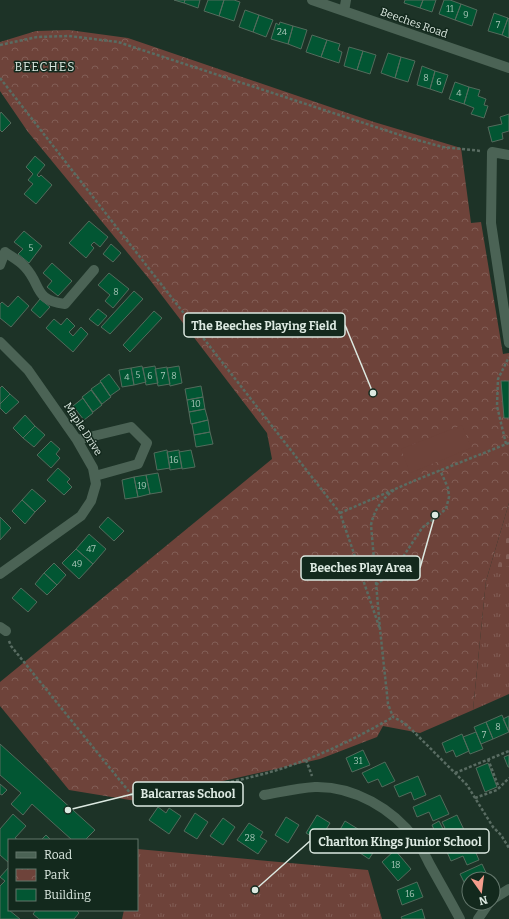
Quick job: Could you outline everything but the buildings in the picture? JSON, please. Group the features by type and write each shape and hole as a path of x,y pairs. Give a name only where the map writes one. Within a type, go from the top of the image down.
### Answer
{"street":[{"name":"Beeches Road","path":"312,0 509,68"},
{"path":"344,12 346,0"},
{"path":"509,155 492,152 491,223 509,343"},
{"path":"0,265 5,252 26,268 38,290 44,296 57,303 65,304 94,270"},
{"name":"Maple Drive","path":"0,574 81,516 92,501 95,488 95,476 90,460 77,440 28,370 2,349"},
{"path":"77,440 131,427 147,443 138,464 95,476"},
{"path":"264,795 316,787 354,794 381,807 406,827 416,840 460,919"}],"path":[{"path":"0,45 37,37 69,36 118,42 406,137 443,147 492,152"},
{"path":"0,78 340,513 380,629"},
{"path":"340,513 440,470 508,443 497,406 498,378 509,357"},
{"path":"376,585 396,569 399,562 422,528 446,509 449,497 448,488 440,470"},
{"path":"394,490 388,494 377,507 371,525 388,704 393,717 411,729 467,785 493,827 501,835 509,848"},
{"path":"3,629 11,646 135,799 252,777 306,760 374,728 393,717"},
{"path":"455,773 509,751"},
{"path":"488,759 499,788"},
{"path":"306,760 316,787"},
{"path":"475,798 497,790 509,778"}],"green space":[{"path":"69,30 128,38 374,122 461,148 471,223 481,222 503,354 509,353 509,503 486,581 473,710 420,733 383,726 377,737 320,759 136,801 69,790 0,706 0,682 272,459 267,433 150,280 28,132 0,91 0,42 36,31"},
{"path":"462,425 471,448 410,473 401,449"},
{"path":"509,503 509,694 473,710 486,581"},
{"path":"509,526 509,566 497,569"},
{"path":"138,849 368,870 382,919 122,919 124,911 138,911"}],"place":[{"name":"The Beeches Playing Field","path":"373,393"},
{"name":"Beeches Play Area","path":"435,515"},
{"name":"Balcarras School","path":"68,810"},
{"name":"Charlton Kings Junior School","path":"255,890"}],"district":[{"name":"BEECHES","path":"45,67"}]}
